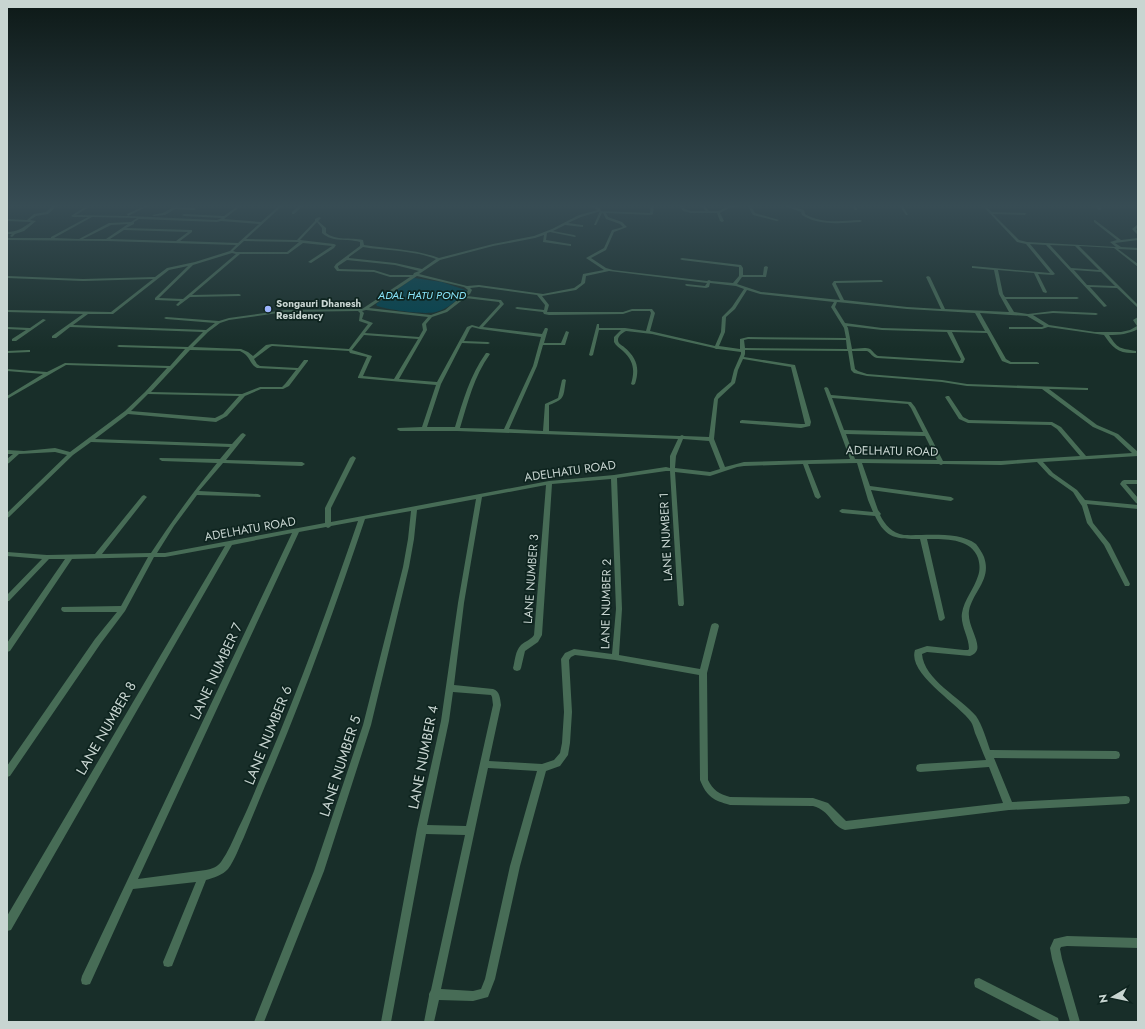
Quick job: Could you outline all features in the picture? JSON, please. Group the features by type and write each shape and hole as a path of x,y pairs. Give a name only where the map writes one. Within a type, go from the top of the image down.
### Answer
{"street":[{"path":"7,311 86,313 114,312 168,269 192,264 228,253"},
{"path":"178,305 238,253"},
{"path":"310,262 323,253"},
{"path":"353,253 339,263 336,267 337,269 346,271 374,271 392,276 414,275 467,287 479,286 539,294 549,294 575,289 583,283 584,275 609,270"},
{"path":"423,253 439,259"},
{"path":"7,516 71,454 127,412 188,349 219,322 229,319 285,311 360,311 366,309 439,259 462,253"},
{"path":"597,253 588,258 609,270 628,274 734,285 760,293 944,310 1030,314 1053,312 1096,314"},
{"path":"973,267 1036,273 1054,273 1036,253"},
{"path":"1056,253 1105,306"},
{"path":"1084,253 1138,307"},
{"path":"1121,253 1138,266"},
{"path":"347,258 395,264 422,270"},
{"path":"682,259 740,266 742,268 741,276 734,285"},
{"path":"183,300 156,299 192,264"},
{"path":"741,276 764,276 766,267"},
{"path":"996,269 1003,298 1012,313"},
{"path":"1071,269 1101,271"},
{"path":"1036,273 1045,292"},
{"path":"7,277 83,280 155,278"},
{"path":"928,277 944,310"},
{"path":"842,301 834,284 836,282 881,281"},
{"path":"687,285 706,287 710,282"},
{"path":"1086,286 1118,287"},
{"path":"366,309 431,316 446,311 465,297 470,292 467,287"},
{"path":"716,348 723,332 724,317 734,308 746,288"},
{"path":"539,294 547,305 546,311"},
{"path":"189,296 239,295"},
{"path":"465,297 500,301 502,304 480,328"},
{"path":"1003,298 1077,298"},
{"path":"836,301 833,307 844,324 853,369 861,374 942,381 967,385 1086,389"},
{"path":"517,308 546,311 546,314 626,313 632,310 651,310 653,313 648,332"},
{"path":"350,350 371,323 360,321 362,313 360,311"},
{"path":"977,312 1006,361 1037,363"},
{"path":"54,337 86,313"},
{"path":"1030,314 1048,326"},
{"path":"396,380 425,330 424,324 431,316"},
{"path":"166,318 219,322"},
{"path":"1129,332 1138,326 1135,320 1138,318"},
{"path":"14,340 44,320"},
{"path":"844,324 882,329 989,332"},
{"path":"69,326 207,331"},
{"path":"424,428 439,384 468,328 472,326 544,336"},
{"path":"1010,328 1042,328 1048,326 1116,334 1129,332 1138,333"},
{"path":"590,354 598,327 648,332 716,348 743,350 870,350 873,355 877,357 961,362 963,359 949,330"},
{"path":"7,328 31,329"},
{"path":"506,431 530,376 546,329"},
{"path":"625,329 617,336 615,340 629,354 635,364 637,373 634,384"},
{"path":"542,344 563,344 567,332"},
{"path":"1105,333 1118,350 1134,352"},
{"path":"362,334 420,338"},
{"path":"723,469 711,440 716,399 722,391 733,383 736,370 742,358 742,339 848,339"},
{"path":"461,342 488,344"},
{"path":"252,358 268,346 272,345 350,350 352,352 370,356 360,377 439,384"},
{"path":"119,346 240,350 247,352 255,365 264,368 300,369"},
{"path":"7,352 28,351"},
{"path":"457,429 476,372 488,354"},
{"path":"742,358 793,366 808,425 801,426 742,422"},
{"path":"147,393 243,395 260,388 285,387 306,361"},
{"path":"7,398 65,364 170,367"},
{"path":"7,370 48,373"},
{"path":"546,432 547,404 558,400 564,380"},
{"path":"826,388 842,432 868,488 878,514 886,528 894,535 967,540 977,548 982,560 983,571 965,616 973,650 970,653 964,653 927,648 918,652 918,656 919,662 924,671 947,695 969,713 974,720 1009,806"},
{"path":"1044,388 1095,426 1116,435 1137,454"},
{"path":"127,412 216,420 225,415 243,395"},
{"path":"829,396 909,404 913,407 925,434 941,463"},
{"path":"947,397 961,418 968,422 1052,424 1059,428 1084,457"},
{"path":"400,429 424,428 546,432 682,437 711,440"},
{"path":"842,432 925,434"},
{"path":"7,773 98,641 123,609 152,556 195,493 243,435"},
{"name":"LANE NUMBER 1","path":"681,604 673,456 682,437"},
{"path":"91,440 234,446"},
{"path":"7,452 16,454 55,450 71,454"},
{"path":"7,462 16,454"},
{"name":"ADELHATU ROAD","path":"7,554 47,557 165,555 328,526 549,483 614,477 673,468 710,474 718,473 723,469 744,464 856,461 1001,464 1137,454"},
{"path":"328,526 328,508 353,458"},
{"path":"162,460 302,464"},
{"path":"1039,461 1051,474 1075,491 1083,502 1090,523 1107,544 1127,584"},
{"path":"805,463 818,496"},
{"name":"LANE NUMBER 2","path":"614,477 619,602 615,657 703,673"},
{"path":"1138,482 1124,482 1123,484 1138,502"},
{"name":"LANE NUMBER 3","path":"517,668 521,650 523,647 536,640 538,635 549,483"},
{"path":"868,488 951,499"},
{"path":"195,493 258,496"},
{"name":"LANE NUMBER 4","path":"386,1022 422,829 445,721 461,603 479,496"},
{"path":"97,556 144,497"},
{"path":"1083,502 1138,507"},
{"name":"LANE NUMBER 5","path":"259,1022 319,871 367,725 406,567 414,509"},
{"path":"842,511 878,514"},
{"name":"LANE NUMBER 6","path":"130,885 203,876 213,874 223,867 238,837 294,706 362,519"},
{"name":"LANE NUMBER 7","path":"86,980 159,821 296,532"},
{"path":"923,537 941,618"},
{"name":"LANE NUMBER 8","path":"7,926 229,544"},
{"path":"7,599 47,557"},
{"path":"7,649 70,557"},
{"path":"64,609 123,609"},
{"path":"715,626 703,673 704,780 708,789 716,798 730,801 813,802 822,804 828,808 839,822 845,826 1009,806 1126,800"},
{"path":"484,764 542,768 557,763 564,755 568,712 565,659 568,655 574,652 615,657"},
{"path":"429,1022 497,705 496,696 493,692 487,690 449,688"},
{"path":"988,754 1116,755"},
{"path":"920,768 992,763"},
{"path":"434,994 473,996 484,993 490,979 515,866 542,768"},
{"path":"422,829 469,830"},
{"path":"168,962 203,876"},
{"path":"1075,1022 1057,959 1055,948 1058,944 1067,941 1138,943"},
{"path":"979,983 1054,1022"}],"water":[{"name":"ADAL HATU POND","path":"414,278 442,282 468,291 449,306 440,311 430,313 406,312 377,306 376,304"}],"place":[{"name":"Songauri Dhanesh Residency","path":"268,309"}]}
